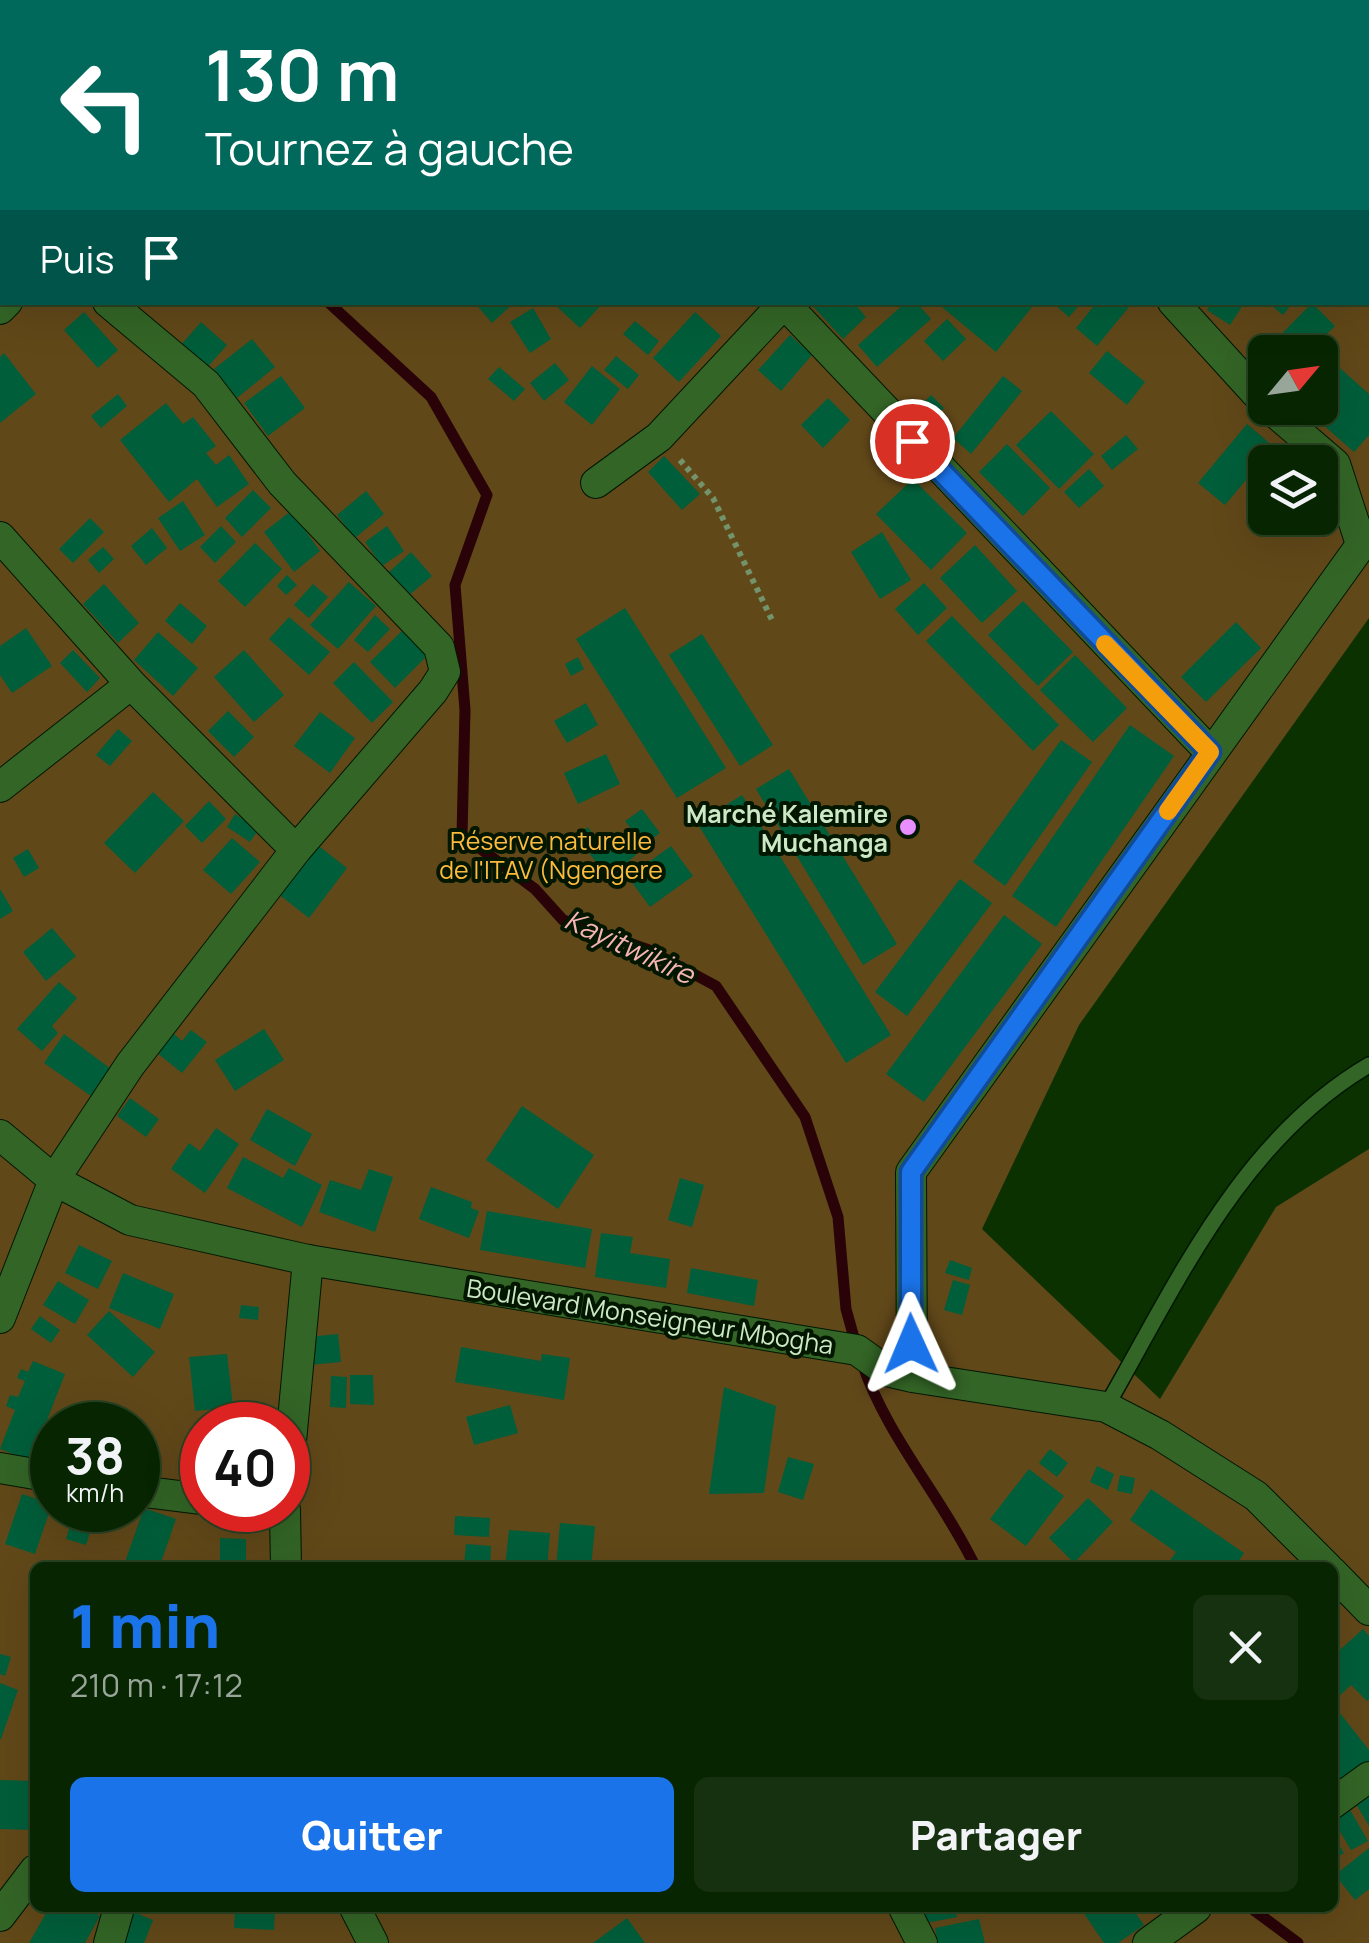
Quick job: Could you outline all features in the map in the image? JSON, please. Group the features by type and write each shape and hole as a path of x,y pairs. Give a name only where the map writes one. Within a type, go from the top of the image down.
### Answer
{"street":[{"path":"0,1318 54,1180 130,1065 296,850 445,672 439,647 282,482 206,384 112,305"},
{"path":"596,484 659,437 782,305"},
{"path":"786,305 1210,752"},
{"path":"1180,306 1248,382"},
{"path":"899,1374 911,1172 1365,539 1335,464 1291,425"},
{"path":"0,537 131,684 296,850"},
{"path":"0,787 131,684"},
{"name":"Boulevard Monseigneur Mbogha","path":"0,1135 54,1180 130,1220 308,1260 857,1350 899,1374 1106,1407 1256,1496 1322,1562"},
{"path":"295,1402 308,1260"},
{"path":"0,1468 30,1473"},
{"path":"285,1532 286,1562"},
{"name":"Boulevard Monseigneur Mbogha","path":"1338,1578 1369,1610"},
{"path":"1338,1800 1369,1778"},
{"path":"0,1916 30,1877"},
{"path":"109,1943 118,1912"},
{"path":"357,1912 373,1943"},
{"path":"906,1912 922,1943"},
{"path":"1148,1943 1191,1912"}],"lane":[{"path":"1106,1407 1200,1243 1234,1192 1280,1135 1336,1085 1369,1065"}],"path":[{"path":"659,437 712,498 773,622"}],"green space":[{"name":"Réserve naturelle de l'ITAV (Ngengere","path":"0,305 1369,305 1369,618 1079,1025 982,1229 1160,1399 1276,1207 1369,1149 1369,1943 0,1943"}],"building":[{"path":"477,305 512,305 492,323"},
{"path":"555,305 601,305 580,328"},
{"path":"812,305 856,305 866,317 843,339"},
{"path":"903,305 919,305 931,319 877,367 858,345"},
{"path":"940,305 1034,305 996,352"},
{"path":"1055,305 1079,305 1069,317"},
{"path":"1095,305 1131,305 1097,346 1076,328"},
{"path":"1210,305 1243,305 1230,325 1207,310"},
{"path":"1271,305 1291,305 1283,315"},
{"path":"1310,305 1335,326 1326,335 1281,335"},
{"path":"533,308 551,339 530,353 510,322"},
{"path":"84,312 118,350 98,368 64,330"},
{"path":"695,312 721,336 679,382 653,358"},
{"path":"947,319 966,339 943,361 924,341"},
{"path":"635,321 659,341 648,355 623,334"},
{"path":"201,322 227,345 205,370 179,347"},
{"path":"790,335 812,355 781,391 758,370"},
{"path":"252,339 275,367 237,398 214,369"},
{"path":"1107,351 1145,382 1127,405 1089,373"},
{"path":"4,353 36,394 0,423 0,357"},
{"path":"616,356 639,375 628,389 604,370"},
{"path":"555,363 569,380 544,401 530,383"},
{"path":"592,366 620,389 592,425 564,402"},
{"path":"1338,366 1369,394 1369,435 1354,452 1323,425 1338,425"},
{"path":"499,367 525,389 514,401 488,379"},
{"path":"281,376 305,408 268,436 244,403"},
{"path":"1003,376 1022,391 971,454 953,438"},
{"path":"118,394 127,406 101,428 91,416"},
{"path":"931,395 944,408 931,423 917,409"},
{"path":"828,398 850,420 823,448 801,425"},
{"path":"166,403 183,424 193,417 216,446 206,453 216,465 229,455 249,484 217,507 197,479 169,502 120,440"},
{"path":"1051,411 1094,454 1059,489 1016,445"},
{"path":"1247,424 1272,445 1248,445 1248,478 1225,505 1198,483"},
{"path":"1126,435 1138,449 1112,470 1101,456"},
{"path":"1007,444 1050,488 1023,516 979,472"},
{"path":"664,456 700,494 682,510 648,472"},
{"path":"1089,469 1104,486 1079,508 1064,492"},
{"path":"913,479 967,533 931,570 876,514"},
{"path":"253,490 271,508 242,537 225,518"},
{"path":"366,491 384,514 355,538 337,515"},
{"path":"183,501 205,535 180,551 158,518"},
{"path":"291,511 320,551 294,572 264,532"},
{"path":"90,518 104,532 73,563 59,549"},
{"path":"221,526 236,542 215,563 200,547"},
{"path":"387,526 404,551 382,566 365,542"},
{"path":"152,528 167,548 146,565 131,546"},
{"path":"882,532 911,580 880,599 851,552"},
{"path":"255,543 282,569 245,607 218,581"},
{"path":"975,545 1017,591 982,623 940,578"},
{"path":"103,547 114,559 99,573 88,560"},
{"path":"411,552 432,576 408,596 388,573"},
{"path":"287,575 297,585 286,595 277,586"},
{"path":"349,582 376,606 338,649 310,625"},
{"path":"924,583 947,608 918,635 895,609"},
{"path":"104,584 139,623 118,643 83,604"},
{"path":"313,584 328,597 309,618 294,605"},
{"path":"1023,601 1073,652 1038,686 988,635"},
{"path":"180,603 207,626 192,644 165,621"},
{"path":"625,608 726,768 677,798 576,639"},
{"path":"375,615 390,629 368,652 354,640"},
{"path":"952,616 1059,725 1033,751 926,641"},
{"path":"289,617 330,652 309,675 269,639"},
{"path":"1236,622 1261,648 1206,702 1181,677"},
{"path":"26,628 52,666 12,693 0,675 0,646"},
{"path":"404,629 429,654 395,688 370,662"},
{"path":"158,632 198,668 173,696 134,660"},
{"path":"702,634 773,745 740,766 669,655"},
{"path":"73,650 100,678 87,692 60,663"},
{"path":"244,650 284,695 254,722 214,677"},
{"path":"1075,655 1127,708 1093,742 1040,690"},
{"path":"578,657 584,669 571,676 565,664"},
{"path":"354,662 393,702 372,723 333,683"},
{"path":"586,703 598,725 567,743 554,721"},
{"path":"228,711 254,737 234,757 208,731"},
{"path":"320,712 355,738 330,773 294,746"},
{"path":"1130,725 1174,756 1056,927 1012,896"},
{"path":"118,729 132,741 110,766 96,755"},
{"path":"1061,740 1092,762 1005,886 973,862"},
{"path":"606,754 620,784 578,804 564,773"},
{"path":"789,769 897,944 863,965 756,789"},
{"path":"153,792 184,821 135,873 104,843"},
{"path":"742,795 891,1035 846,1063 697,823"},
{"path":"209,801 226,819 202,843 185,826"},
{"path":"642,809 660,833 643,845 625,821"},
{"path":"235,814 259,829 250,842 227,827"},
{"path":"588,827 597,841 584,849 575,835"},
{"path":"618,831 636,855 608,878 589,853"},
{"path":"232,838 260,862 231,894 203,870"},
{"path":"315,843 347,868 309,918 277,893"},
{"path":"671,846 693,876 650,907 628,877"},
{"path":"28,849 39,868 24,877 13,858"},
{"path":"960,879 992,903 907,1016 875,992"},
{"path":"0,889 13,911 0,919"},
{"path":"1004,915 1042,944 924,1102 886,1074"},
{"path":"52,928 76,956 46,981 23,952"},
{"path":"59,982 77,998 52,1026 58,1033 42,1051 17,1029"},
{"path":"264,1029 284,1060 235,1091 215,1060"},
{"path":"191,1030 207,1042 182,1073 156,1052 172,1032 182,1041"},
{"path":"64,1034 111,1069 91,1096 44,1063"},
{"path":"130,1098 159,1119 146,1137 117,1116"},
{"path":"522,1106 594,1155 558,1209 486,1160"},
{"path":"267,1109 312,1134 295,1166 250,1140"},
{"path":"216,1128 239,1144 205,1193 171,1169 189,1143 200,1151"},
{"path":"243,1157 283,1178 289,1168 322,1185 302,1227 227,1188"},
{"path":"369,1169 393,1177 375,1232 319,1212 330,1180 361,1190"},
{"path":"680,1178 704,1185 692,1227 668,1220"},
{"path":"431,1187 472,1202 471,1208 479,1211 469,1238 419,1219"},
{"path":"487,1211 592,1229 585,1268 480,1250"},
{"path":"601,1233 633,1237 630,1253 670,1259 666,1288 595,1277"},
{"path":"79,1245 112,1261 98,1289 65,1273"},
{"path":"950,1260 972,1268 969,1280 945,1273"},
{"path":"691,1268 758,1280 754,1306 687,1293"},
{"path":"123,1273 174,1294 160,1329 109,1308"},
{"path":"953,1280 970,1285 962,1315 944,1310"},
{"path":"58,1281 89,1300 75,1324 43,1305"},
{"path":"241,1305 259,1307 258,1320 239,1318"},
{"path":"109,1311 155,1352 133,1377 87,1335"},
{"path":"40,1316 60,1330 51,1343 31,1329"},
{"path":"338,1334 341,1362 309,1365 307,1337"},
{"path":"461,1347 541,1361 542,1354 570,1358 564,1400 455,1382"},
{"path":"227,1354 232,1402 194,1402 189,1357"},
{"path":"33,1361 65,1374 54,1402 30,1402 30,1461 0,1449 15,1410 6,1406 10,1395 18,1397 25,1381 17,1378 21,1369 28,1372"},
{"path":"350,1375 373,1375 374,1405 350,1404"},
{"path":"331,1376 347,1377 346,1408 330,1407"},
{"path":"724,1387 776,1406 764,1493 709,1494"},
{"path":"510,1405 518,1433 474,1445 466,1417"},
{"path":"1050,1449 1068,1463 1057,1477 1039,1463"},
{"path":"788,1457 814,1464 803,1500 778,1492"},
{"path":"1097,1466 1114,1474 1108,1490 1090,1482"},
{"path":"1029,1469 1064,1496 1026,1546 990,1519"},
{"path":"1120,1475 1135,1478 1132,1494 1117,1491"},
{"path":"1151,1489 1244,1553 1238,1562 1169,1562 1176,1552 1130,1520"},
{"path":"22,1494 30,1497 30,1532 42,1532 35,1554 5,1544"},
{"path":"1088,1498 1113,1522 1075,1562 1049,1538"},
{"path":"160,1514 176,1519 161,1562 125,1562 136,1532 160,1532"},
{"path":"455,1516 490,1518 489,1537 454,1535"},
{"path":"560,1523 595,1526 592,1562 557,1562"},
{"path":"509,1530 550,1533 548,1562 506,1562"},
{"path":"68,1532 90,1532 86,1545 66,1539"},
{"path":"220,1538 246,1539 246,1562 220,1562"},
{"path":"466,1544 491,1546 490,1562 464,1562"},
{"path":"1363,1629 1369,1636 1367,1701 1351,1685 1338,1697 1338,1652"},
{"path":"0,1654 11,1657 5,1676 0,1674"},
{"path":"0,1683 18,1690 1,1739 0,1739"},
{"path":"1338,1711 1369,1750 1369,1763 1338,1786"},
{"path":"0,1780 30,1781 30,1830 0,1829"},
{"path":"1369,1793 1369,1826 1356,1804"},
{"path":"1349,1808 1368,1841 1351,1850 1338,1828 1338,1814"},
{"path":"1369,1848 1369,1889 1355,1900 1338,1879 1338,1873"},
{"path":"47,1912 92,1912 100,1916 85,1943 29,1943"},
{"path":"131,1912 153,1920 144,1943 118,1943"},
{"path":"235,1912 275,1912 274,1930 234,1928"},
{"path":"918,1912 956,1912 957,1917 921,1924"},
{"path":"1083,1912 1135,1912 1144,1925 1118,1943 1104,1943"},
{"path":"627,1918 645,1943 593,1943"},
{"path":"979,1919 985,1943 938,1943 935,1928"}],"waterway":[{"name":"Kayitwikire","path":"331,305 431,397 487,495 455,585 465,710 462,835 535,889 563,920 649,950 716,986 805,1117 838,1217 846,1309 856,1345"},
{"name":"Kayitwikire","path":"862,1363 900,1442 973,1562"},
{"name":"Kayitwikire","path":"1256,1912 1298,1943"}],"slow traffic":[{"path":"1105,644 1210,752 1168,811"}],"place":[{"name":"Marché Kalemire Muchanga","path":"908,827"}],"route":[{"path":"911,1344 911,1172 1210,752 912,441"}]}
